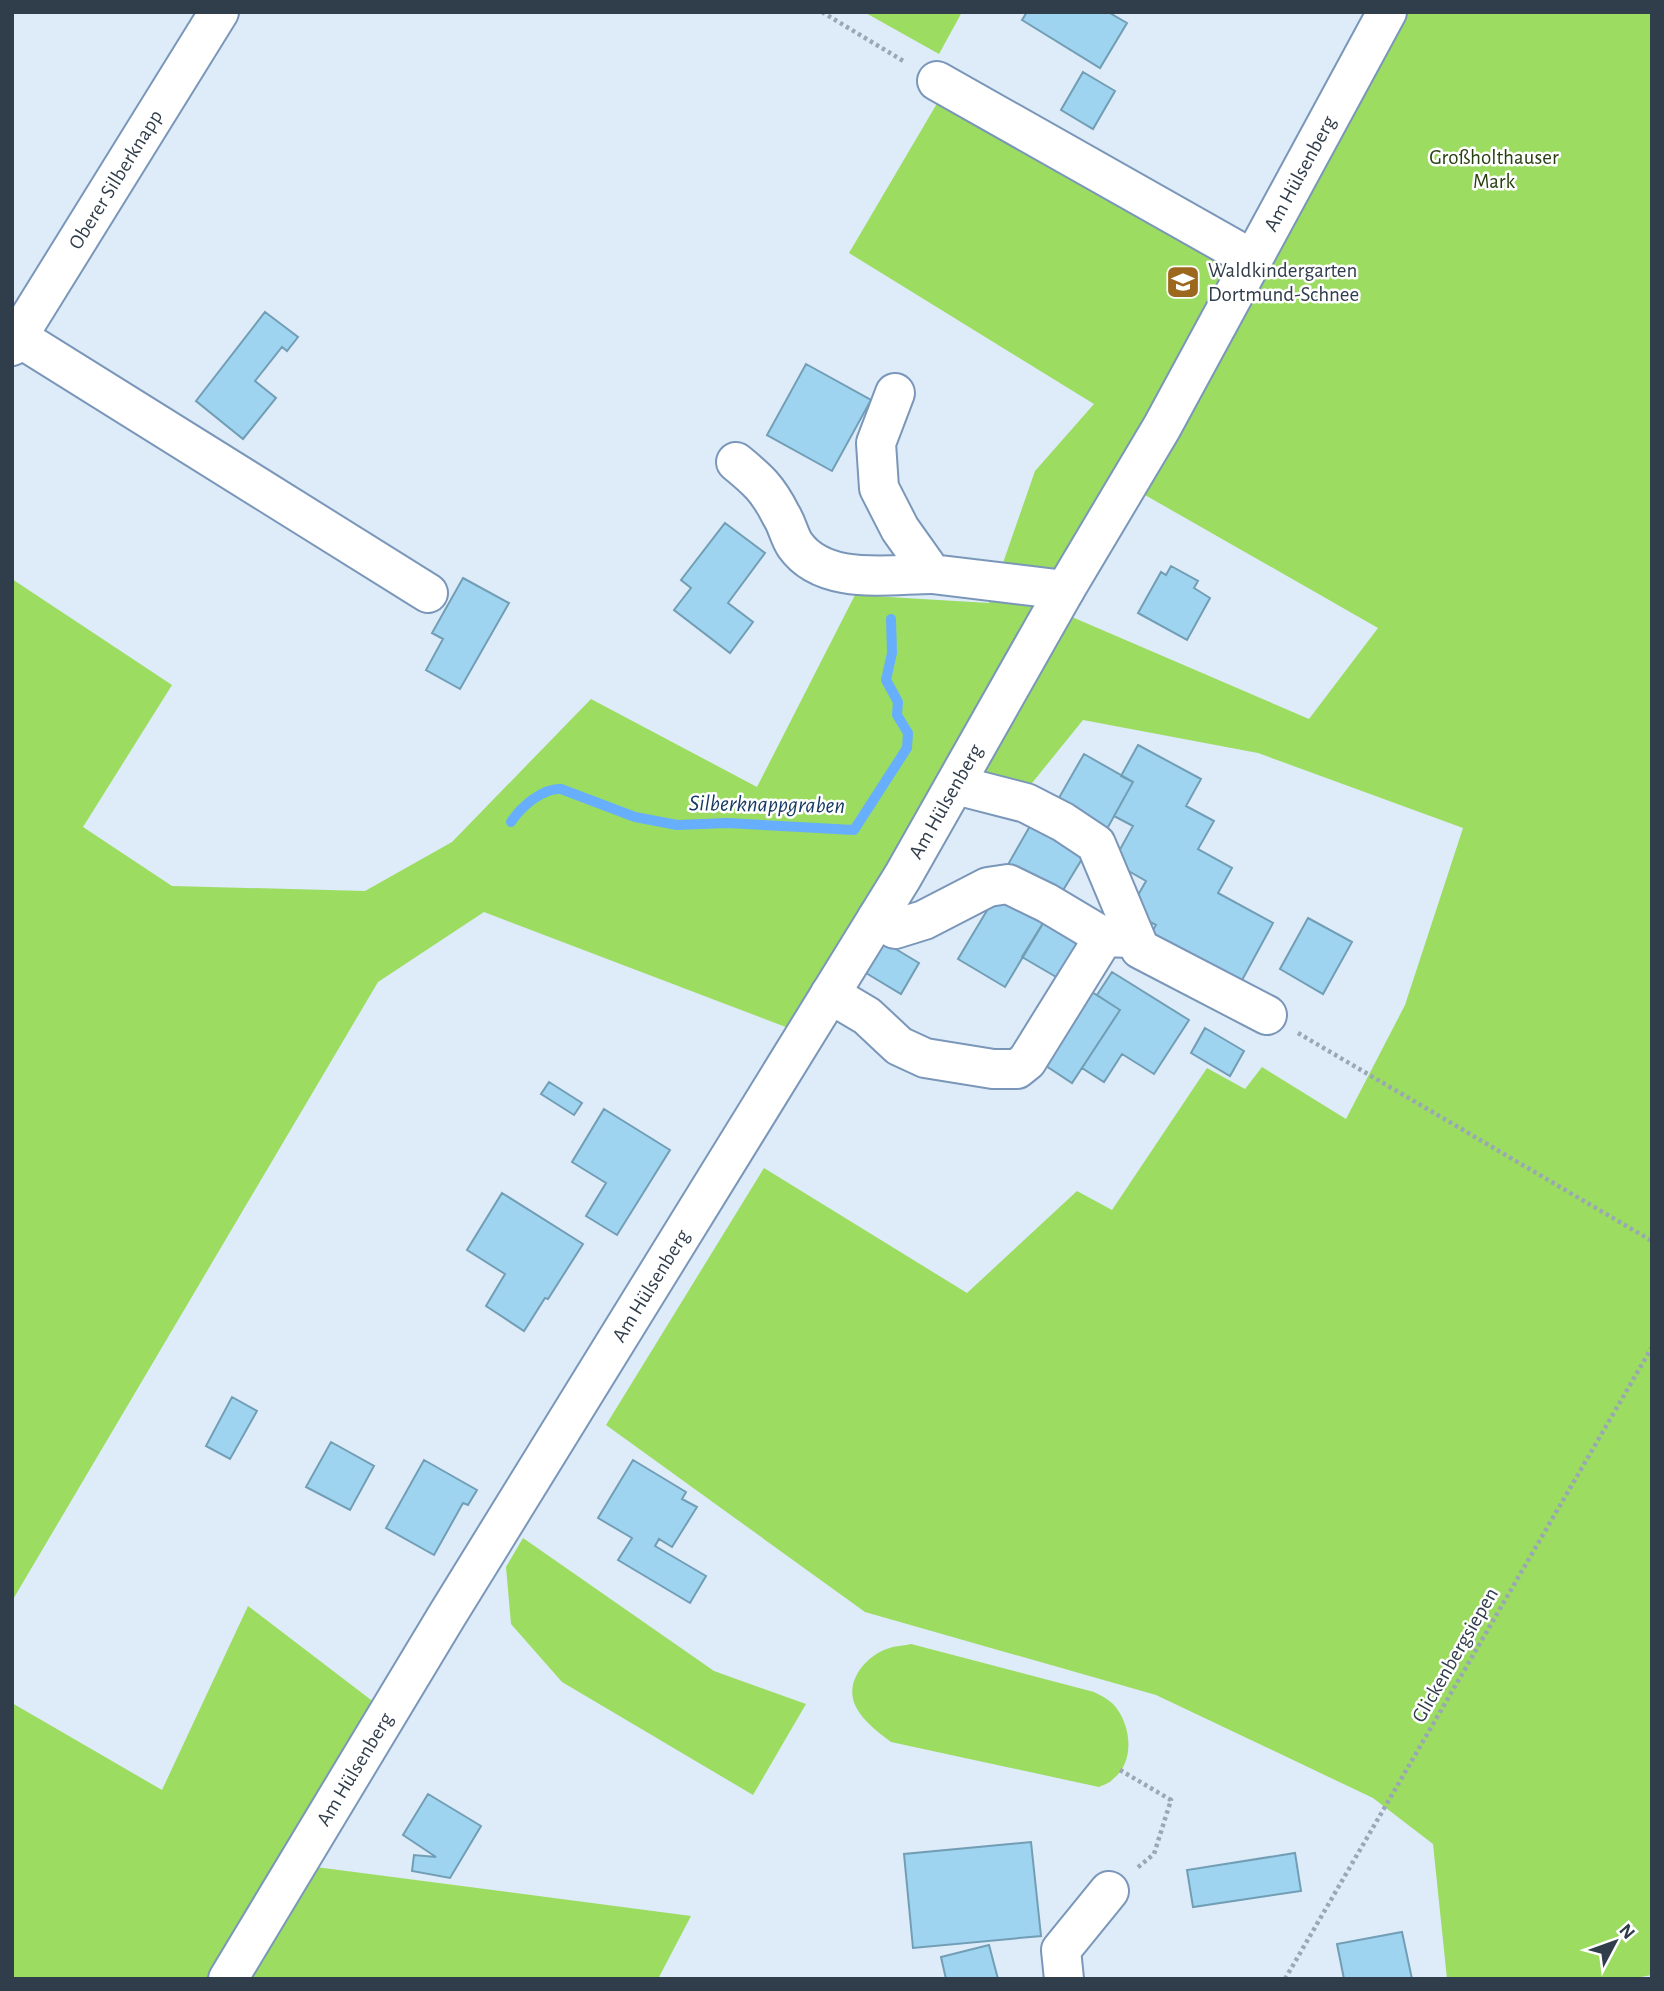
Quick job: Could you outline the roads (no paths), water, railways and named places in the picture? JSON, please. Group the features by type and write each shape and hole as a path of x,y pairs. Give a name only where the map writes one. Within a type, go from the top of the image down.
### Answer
{"street":[{"name":"Oberer Silberknapp","path":"15,341 219,12"},
{"name":"Am Hülsenberg","path":"228,1979 446,1617 877,918 956,785 1065,590 1162,427 1387,12"},
{"path":"937,81 1252,259"},
{"path":"15,341 428,593"},
{"path":"895,393 876,443 880,488 900,529 932,574"},
{"path":"736,462 761,482 782,515 795,545 817,566 851,574 932,574 1065,590"},
{"path":"956,785 1026,803 1063,822 1096,844 1120,938"},
{"path":"877,918 895,929 924,920 988,887 1008,884 1120,938 1267,1015"},
{"path":"830,994 867,1016 899,1046 925,1058 993,1069 1017,1069 1027,1061 1120,938"},
{"path":"1065,1979 1061,1950 1109,1891"}],"waterway":[{"name":"Silberknappgraben","path":"511,822 520,810 533,800 547,792 561,789 635,817 677,825 727,823 854,830 907,748 908,733 897,715 898,702 886,680 892,653 891,619"}],"place":[{"name":"Waldkindergarten Dortmund-Schnee","path":"1183,282"}],"park label":[{"name":"Großholthauser Mark","path":"1494,169"}]}
